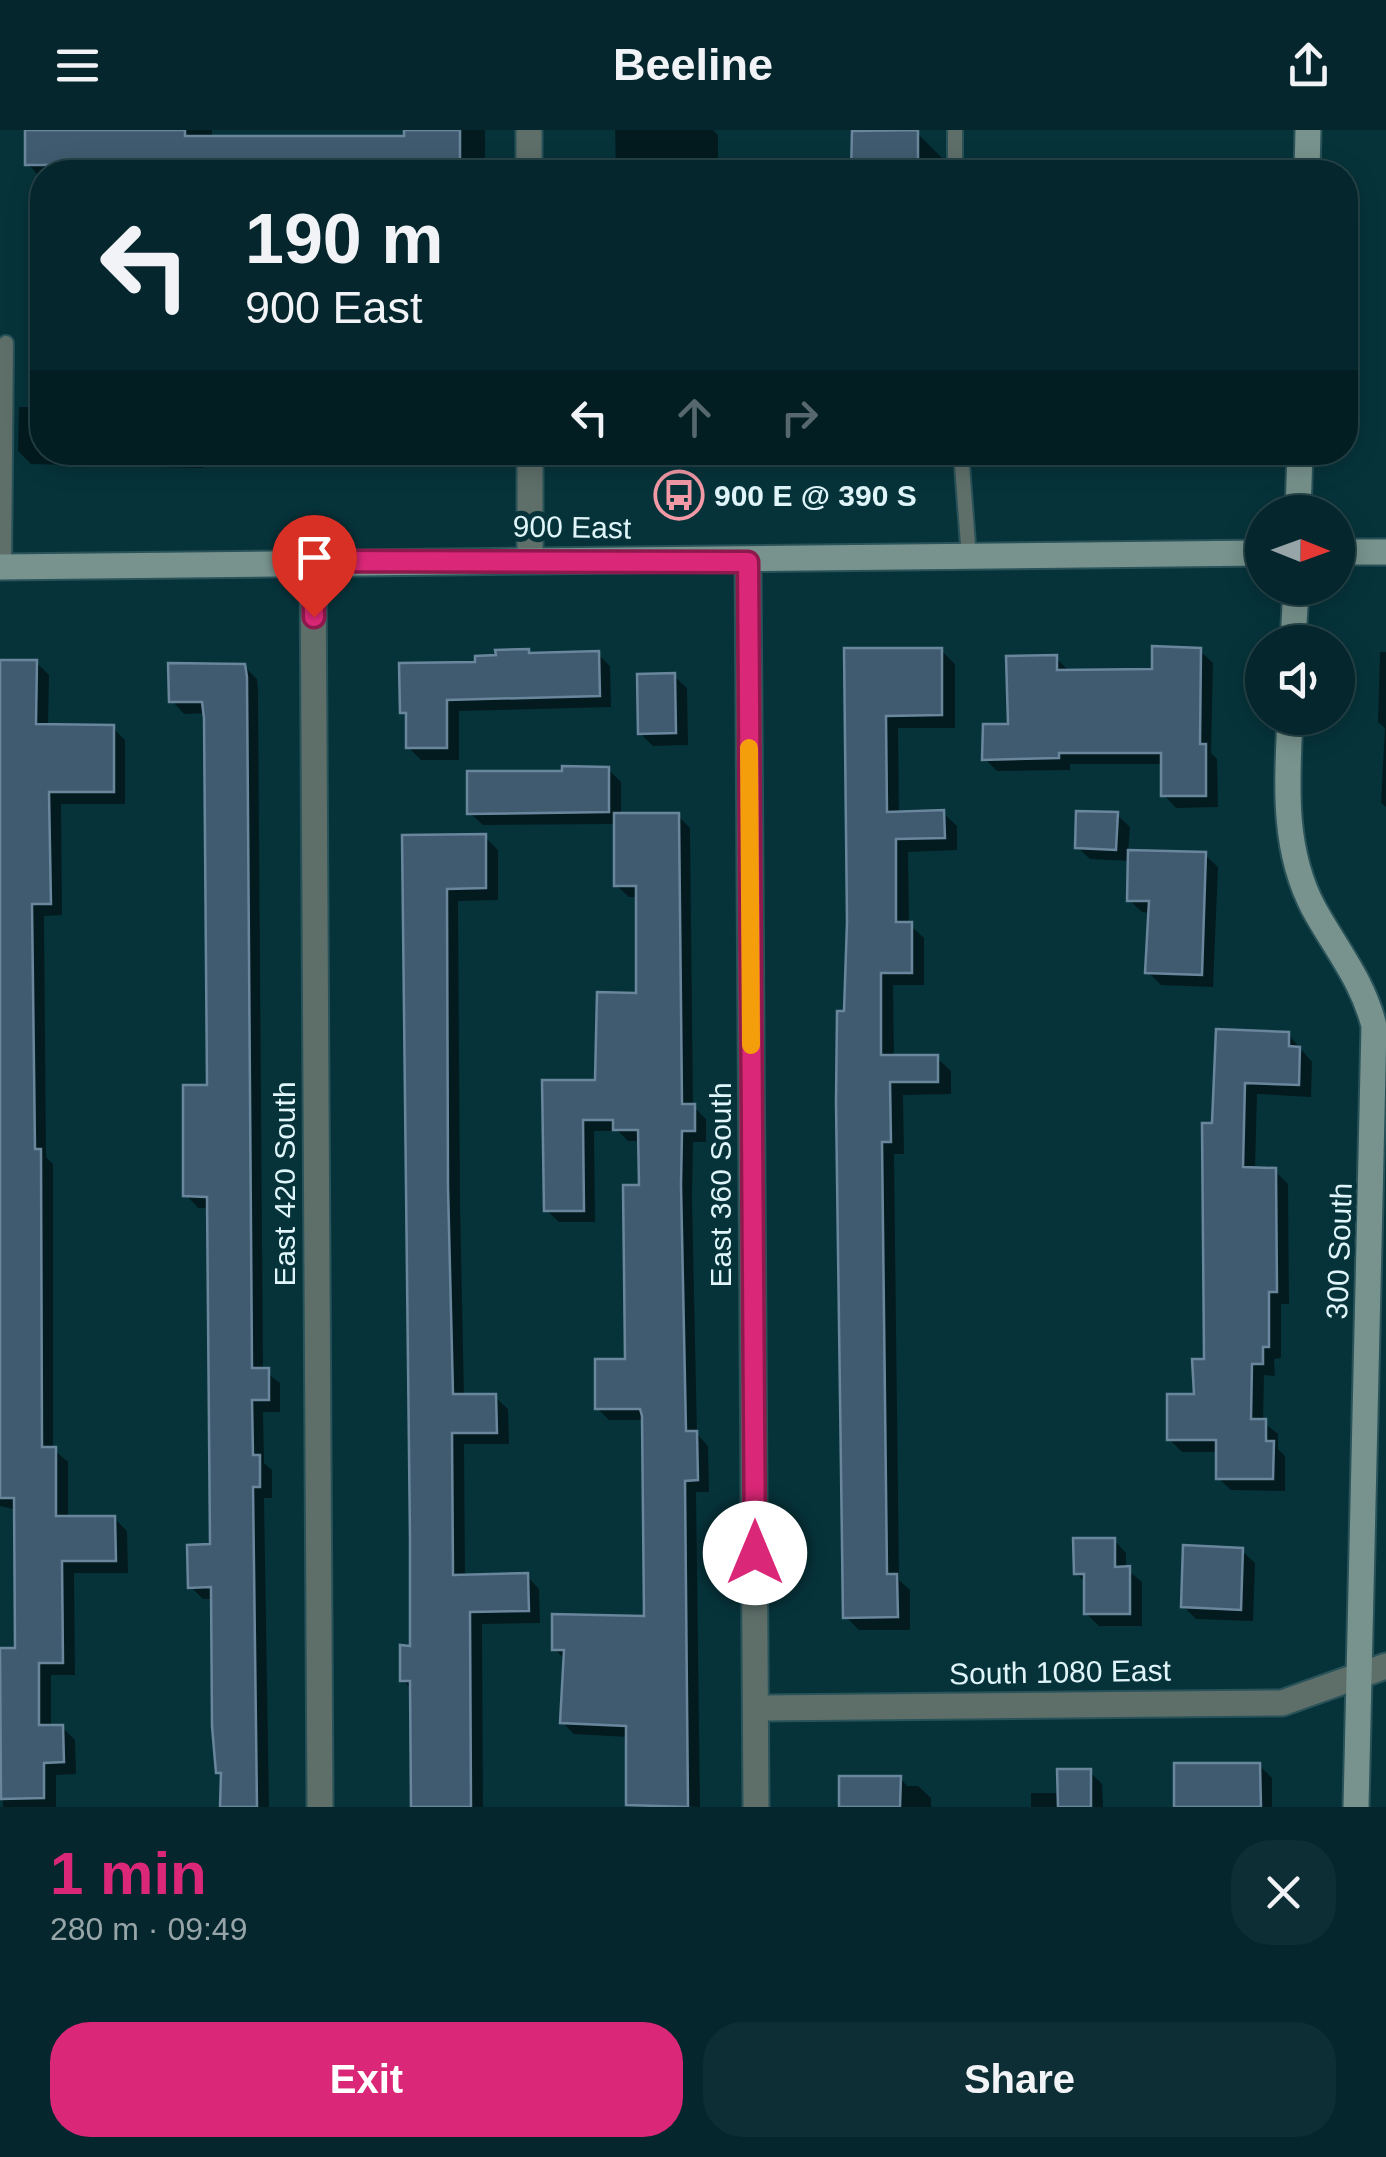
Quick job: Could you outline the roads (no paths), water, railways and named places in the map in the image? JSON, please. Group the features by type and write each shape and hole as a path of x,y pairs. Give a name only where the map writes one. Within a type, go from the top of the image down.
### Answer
{"main road":[{"path":"1307,160 1308,130"},
{"path":"1299,495 1300,465"},
{"path":"1355,552 1386,552"},
{"name":"900 East","path":"2,567 530,559 748,562 1245,553"},
{"name":"300 South","path":"1289,735 1286,801 1294,862 1314,908 1366,994 1374,1026 1380,1161 1356,1807"}],"street":[{"path":"529,130 529,160"},
{"path":"530,465 530,559"},
{"name":"East 420 South","path":"313,561 320,1807"},
{"name":"East 360 South","path":"748,562 756,1807"},
{"name":"South 1080 East","path":"756,1708 1282,1702 1386,1666"}],"lane":[{"path":"954,130 955,160"},
{"path":"2,567 6,342"},
{"path":"962,465 968,558"}],"place":[{"name":"900 E @ 390 S","path":"679,495"}]}
